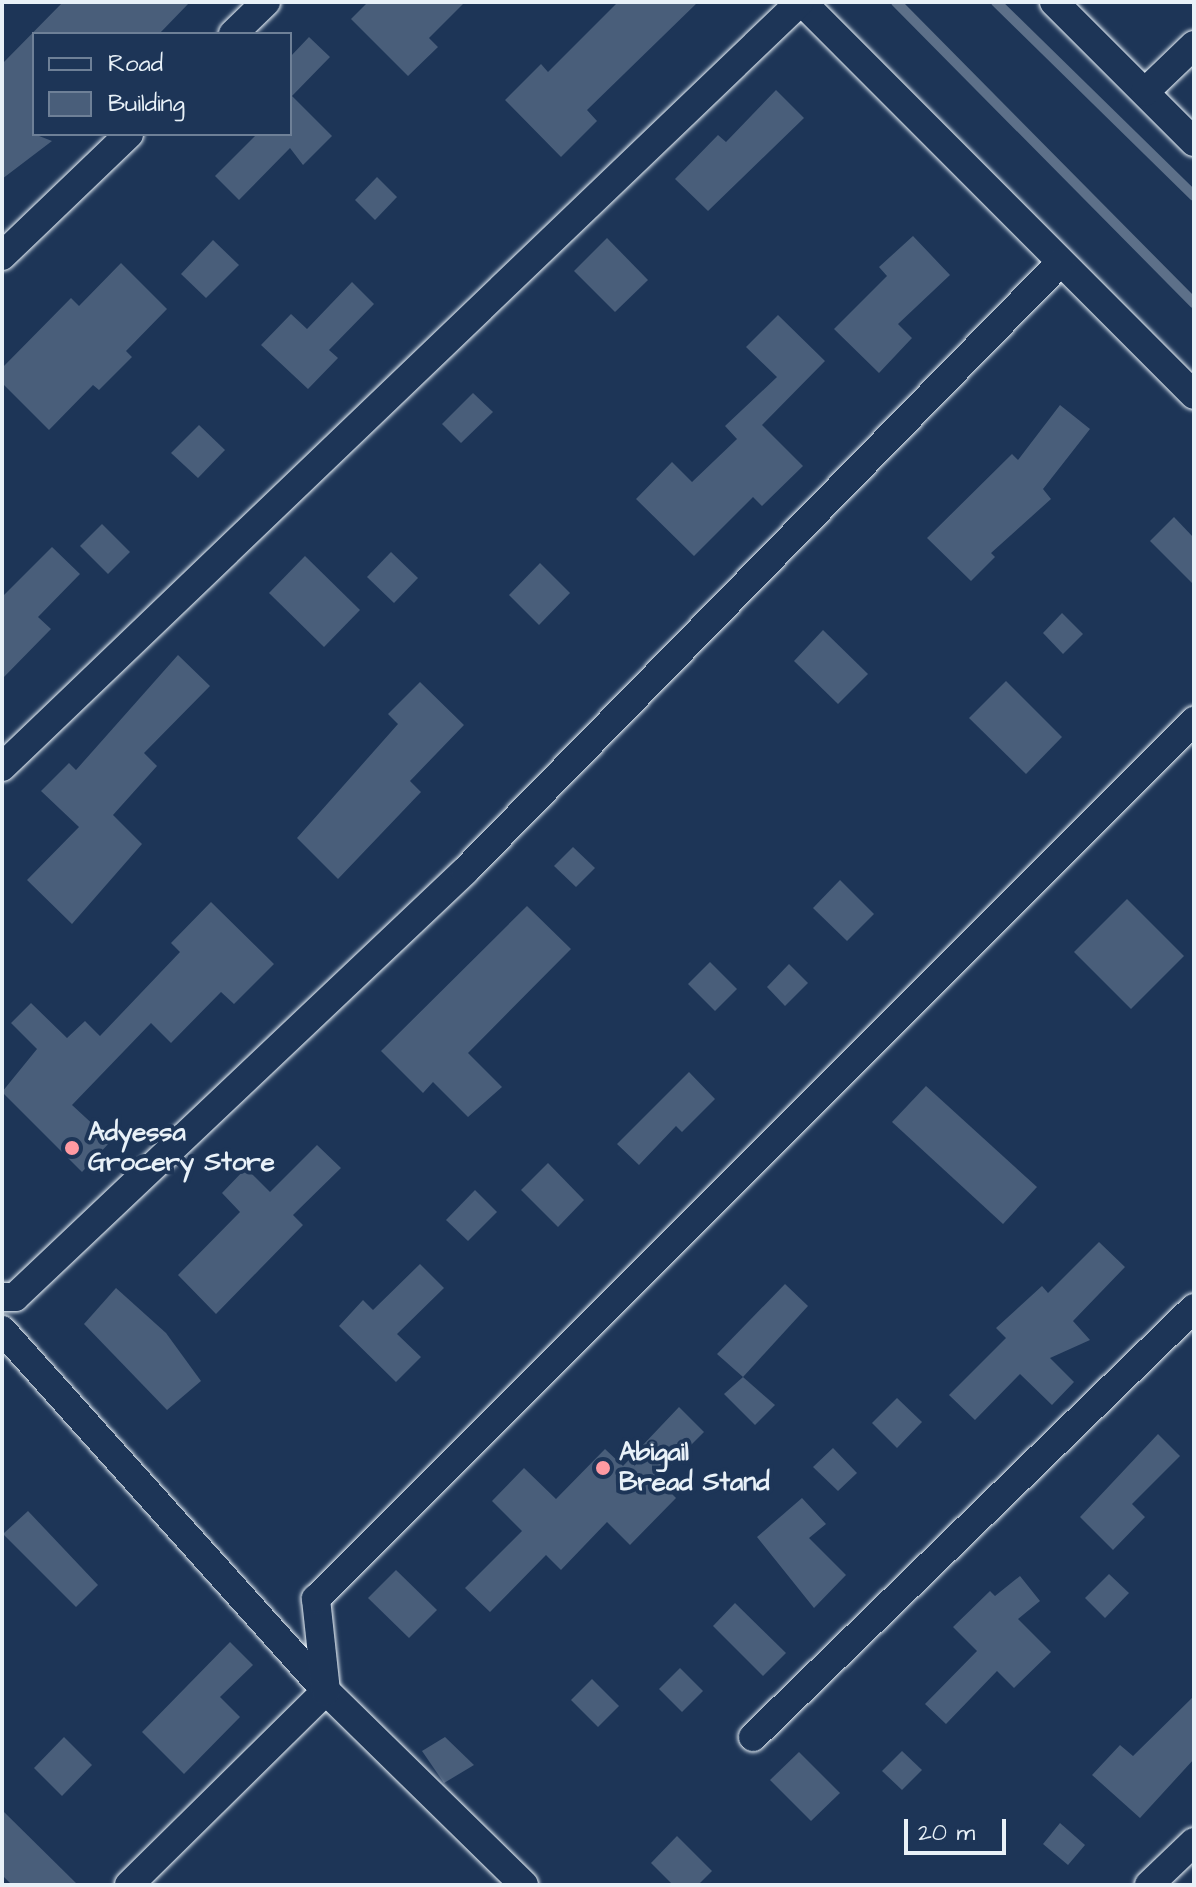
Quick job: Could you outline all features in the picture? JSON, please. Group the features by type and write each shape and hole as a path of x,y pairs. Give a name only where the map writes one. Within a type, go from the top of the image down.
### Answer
{"street":[{"path":"235,32 266,2"},
{"path":"2,767 801,2 1194,395"},
{"path":"1054,2 1194,142"},
{"path":"1145,92 1194,45"},
{"path":"2,256 127,136"},
{"path":"2,1297 15,1297 465,871 1061,262"},
{"path":"326,1691 316,1599 1194,721"},
{"path":"753,1737 1194,1308"},
{"path":"2,1330 326,1691 524,1885"},
{"path":"129,1885 326,1691"},
{"path":"1149,1885 1194,1842"}],"building":[{"path":"63,2 190,2 161,32 33,32"},
{"path":"368,2 465,2 429,38 438,47 408,76 351,19"},
{"path":"618,2 698,2 587,110 597,121 561,157 505,100 541,64 548,72"},
{"path":"32,34 32,136 52,141 2,179 2,64"},
{"path":"309,37 330,57 292,96 292,55"},
{"path":"776,90 804,118 708,211 675,179 718,135 726,142"},
{"path":"292,96 332,136 303,165 290,148 239,200 215,176 255,136 292,136"},
{"path":"377,177 397,197 375,220 355,200"},
{"path":"913,236 950,275 898,324 912,338 879,373 834,329 887,276 879,267"},
{"path":"607,238 648,280 615,312 574,271"},
{"path":"213,240 239,265 206,298 181,274"},
{"path":"121,263 167,309 126,351 132,357 99,390 93,385 49,430 2,383 2,368 71,298 79,306"},
{"path":"352,282 374,304 329,350 338,358 308,389 261,345 291,314 307,329"},
{"path":"778,315 825,361 762,425 803,466 762,506 753,497 694,556 636,499 672,462 692,482 737,439 725,426 777,377 746,347"},
{"path":"473,393 493,412 461,443 442,424"},
{"path":"1060,405 1090,429 1043,489 1051,499 991,553 995,557 971,581 927,538 1012,454 1018,460"},
{"path":"199,425 225,450 198,478 171,453"},
{"path":"1174,517 1194,538 1194,585 1150,541"},
{"path":"102,524 130,552 108,574 80,546"},
{"path":"52,547 80,574 38,617 51,629 2,679 2,597"},
{"path":"391,552 418,578 394,603 367,577"},
{"path":"305,556 360,610 324,647 269,593"},
{"path":"540,563 570,593 539,625 509,595"},
{"path":"1062,613 1083,634 1063,654 1043,633"},
{"path":"823,630 868,674 838,704 794,661"},
{"path":"178,655 210,686 144,753 157,766 113,815 142,844 72,924 27,880 79,827 41,791 69,763 76,770"},
{"path":"1006,681 1062,737 1026,774 969,718"},
{"path":"420,682 464,725 410,781 421,792 338,879 297,838 398,724 388,714"},
{"path":"573,847 595,868 576,887 554,866"},
{"path":"840,880 874,914 847,941 813,908"},
{"path":"1127,899 1184,956 1131,1009 1074,952"},
{"path":"211,902 274,964 234,1004 221,992 171,1043 151,1023 72,1105 111,1141 82,1172 2,1092 37,1049 11,1023 31,1003 67,1038 85,1021 100,1036 180,952 171,943"},
{"path":"527,906 571,949 468,1053 502,1087 468,1117 433,1082 423,1093 381,1051"},
{"path":"710,962 737,989 715,1011 688,984"},
{"path":"789,964 808,983 785,1006 767,987"},
{"path":"689,1072 715,1099 682,1132 676,1126 639,1165 617,1144"},
{"path":"926,1086 1037,1187 1003,1224 892,1122"},
{"path":"317,1145 341,1168 293,1215 303,1225 216,1314 178,1275 240,1212 222,1193 246,1168 270,1192"},
{"path":"548,1163 584,1200 558,1227 521,1190"},
{"path":"475,1190 497,1212 468,1241 446,1220"},
{"path":"1099,1242 1125,1267 1073,1321 1090,1340 1050,1358 1074,1382 1052,1405 1020,1374 975,1420 949,1395 1006,1338 996,1328 1042,1286 1048,1293"},
{"path":"420,1264 444,1288 397,1334 421,1357 396,1382 339,1326 363,1300 373,1310"},
{"path":"785,1284 808,1306 743,1377 717,1354"},
{"path":"116,1288 166,1333 201,1381 167,1410 84,1324"},
{"path":"743,1377 775,1405 755,1425 724,1394"},
{"path":"897,1398 922,1422 897,1448 872,1423"},
{"path":"679,1407 704,1432 657,1479 676,1498 630,1545 607,1522 561,1570 546,1555 490,1612 465,1588 522,1531 492,1501 524,1468 556,1499 605,1449 623,1466"},
{"path":"1158,1434 1180,1456 1132,1504 1145,1517 1113,1550 1080,1517"},
{"path":"833,1448 857,1473 838,1491 813,1467"},
{"path":"802,1498 826,1524 809,1538 846,1575 814,1608 757,1537"},
{"path":"28,1511 98,1585 76,1607 3,1534"},
{"path":"396,1570 437,1610 409,1638 368,1598"},
{"path":"1109,1574 1129,1593 1105,1618 1085,1598"},
{"path":"1020,1576 1040,1601 1018,1619 1051,1652 1014,1688 997,1671 946,1724 925,1704 977,1651 953,1627 990,1591 995,1596"},
{"path":"735,1603 786,1653 763,1676 713,1626"},
{"path":"230,1642 253,1665 220,1697 240,1717 184,1774 142,1732"},
{"path":"680,1668 703,1691 682,1712 659,1689"},
{"path":"592,1679 619,1706 598,1727 571,1700"},
{"path":"1194,1696 1194,1759 1140,1818 1092,1775 1120,1745 1133,1756"},
{"path":"64,1737 92,1765 62,1796 34,1768"},
{"path":"445,1737 474,1765 444,1783 422,1751"},
{"path":"902,1751 922,1770 902,1790 882,1771"},
{"path":"799,1752 840,1793 811,1821 770,1780"},
{"path":"2,1810 78,1885 12,1885 2,1875"},
{"path":"1060,1823 1085,1845 1068,1865 1043,1844"},
{"path":"677,1836 712,1871 698,1885 673,1885 651,1863"}],"waterway":[{"path":"896,2 1194,303"},
{"path":"996,2 1194,196"}],"place":[{"name":"Adyessa Grocery Store","path":"72,1148"},
{"name":"Abigail Bread Stand","path":"603,1468"}]}
